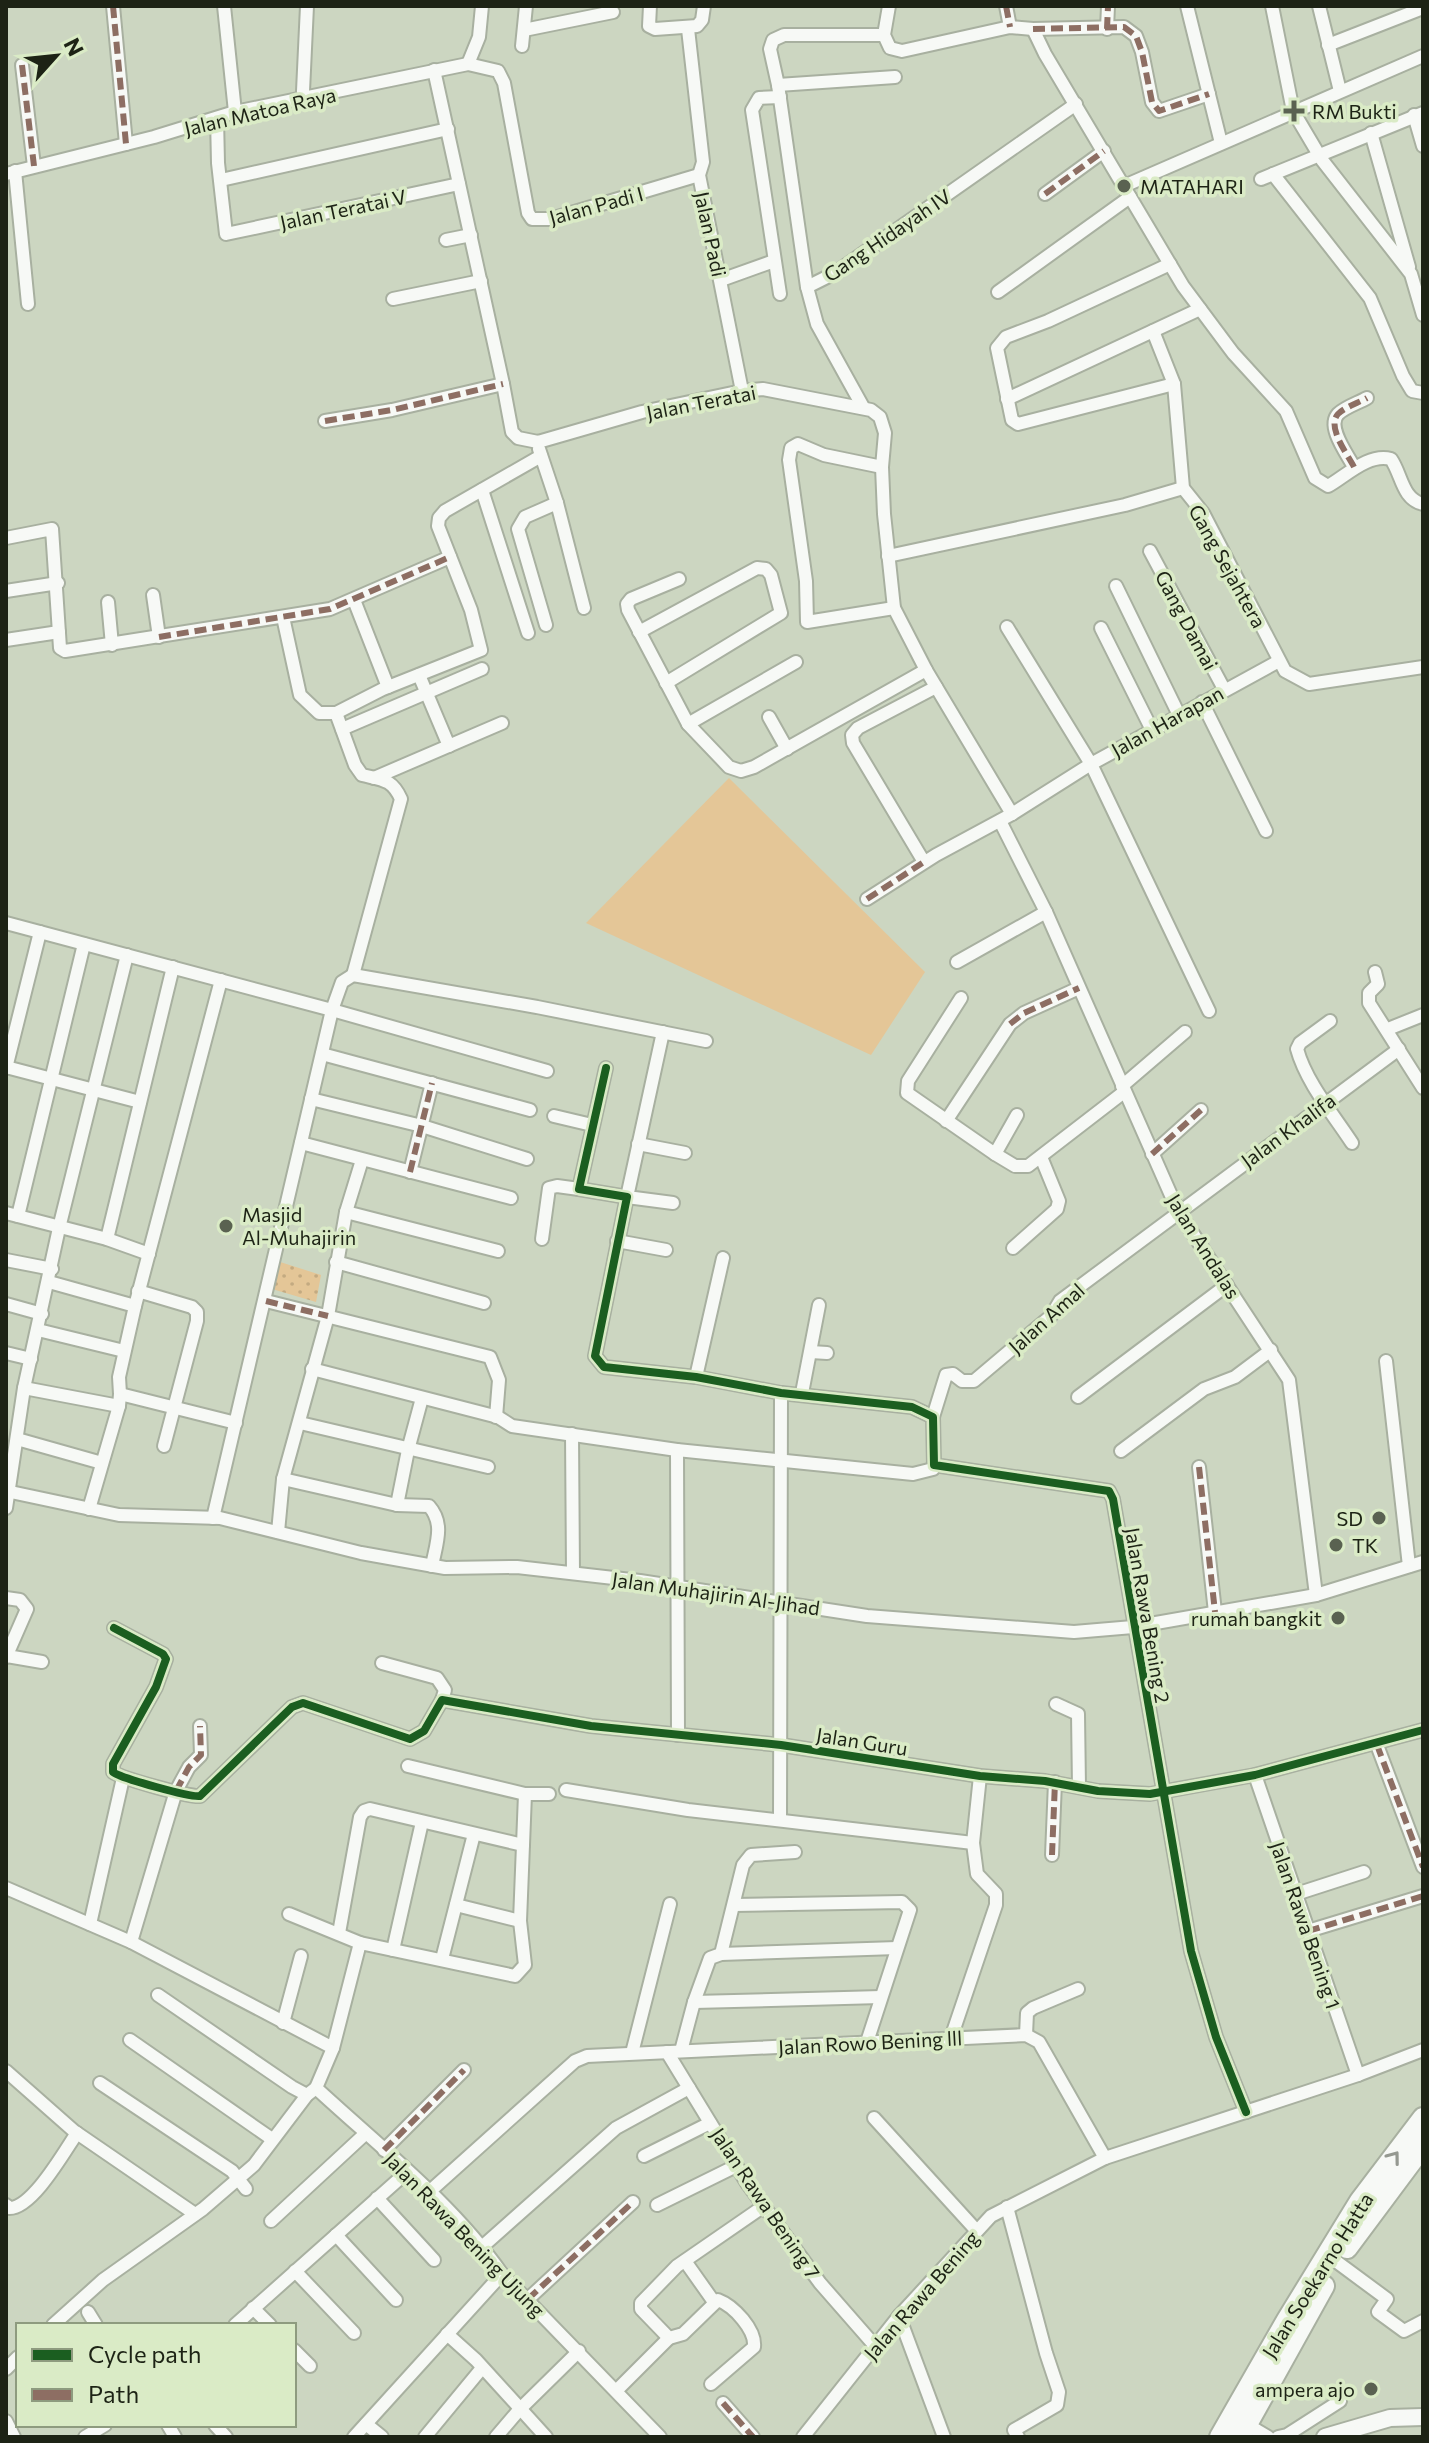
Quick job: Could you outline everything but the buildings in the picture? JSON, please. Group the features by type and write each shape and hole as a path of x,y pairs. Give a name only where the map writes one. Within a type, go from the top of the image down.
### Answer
{"main road":[{"name":"Jalan Soekarno Hatta","path":"1220,2437 1360,2201 1423,2118"},
{"name":"Jalan Soekarno Hatta","path":"1243,2431 1337,2262 1423,2146"}],"street":[{"path":"113,6 126,144"},
{"path":"224,6 235,112"},
{"path":"305,99 303,62 307,6"},
{"path":"468,64 479,37 482,6"},
{"path":"522,46 526,6"},
{"path":"573,20 575,6"},
{"path":"650,6 647,21 655,29 697,26 702,20 704,6"},
{"path":"889,6 884,35 890,48 902,51 1010,27 1124,27 1136,36 1152,102 1159,111 1209,94"},
{"path":"1006,6 1010,27"},
{"path":"1107,29 1108,6"},
{"path":"1187,6 1221,143"},
{"path":"1272,6 1293,111 1319,155 1411,274"},
{"path":"1319,6 1340,91"},
{"path":"1328,45 1423,8"},
{"path":"524,30 613,12"},
{"name":"Jalan Padi","path":"688,29 703,162 699,175 742,391"},
{"path":"1033,29 1170,264 1233,353 1286,411 1315,478 1328,486 1354,467 1383,457 1391,459 1407,495 1413,502 1423,504"},
{"path":"807,287 779,91 770,49 773,40 784,35 884,35"},
{"path":"998,292 1127,192 1221,143 1423,56"},
{"name":"Jalan Matoa Raya","path":"10,172 126,144 235,112 468,64"},
{"name":"Jalan Padi I","path":"468,64 498,71 504,83 528,213 532,219 551,219 699,175"},
{"path":"22,65 34,166"},
{"path":"434,70 512,432 518,438 538,442 584,608"},
{"path":"780,294 752,110 759,98 779,91 895,77"},
{"name":"Gang Hidayah IV","path":"863,407 817,324 807,287 835,273 1076,104"},
{"path":"1423,146 1418,114 1267,176 1370,298 1403,376 1412,391 1423,393"},
{"path":"217,118 221,180 448,129"},
{"path":"1371,133 1423,315"},
{"path":"1045,194 1104,151"},
{"path":"10,172 28,304"},
{"name":"Jalan Teratai V","path":"221,180 226,234 459,184"},
{"path":"446,240 471,235"},
{"path":"721,280 774,261"},
{"path":"1170,264 1001,341 997,348 1012,420 1018,424 1174,384"},
{"path":"393,299 481,281"},
{"path":"1007,399 1200,309"},
{"name":"Gang Sejahtera","path":"1153,331 1174,384 1183,488 1203,513 1279,661"},
{"path":"325,421 392,410 503,384"},
{"name":"Jalan Teratai","path":"538,442 642,412 742,391 763,389 863,407"},
{"path":"1354,467 1334,428 1335,420 1338,414 1367,398"},
{"path":"863,407 880,417 885,433 882,467 894,608 1006,817"},
{"path":"882,467 824,455 798,444 791,448 789,460 806,581 807,622 894,608"},
{"path":"283,617 300,695 319,713 336,713 388,687 481,650 471,610 438,526 439,518 445,511 541,456"},
{"path":"888,556 1125,505 1183,488"},
{"path":"482,490 528,633"},
{"path":"546,625 518,529 525,517 557,503"},
{"path":"6,538 52,529 60,648 65,651 330,609 450,557"},
{"name":"Gang Damai","path":"1150,551 1224,689"},
{"path":"639,632 757,568 766,569 771,575 781,613 666,683"},
{"path":"679,579 631,599 627,604 688,724 729,767 741,771 787,749 926,670"},
{"path":"6,591 58,583"},
{"path":"1116,586 1179,715"},
{"path":"153,595 159,637"},
{"path":"354,600 388,687"},
{"path":"108,602 112,645"},
{"path":"1007,627 1091,764 1209,1011"},
{"path":"1101,628 1152,730"},
{"path":"6,640 59,632"},
{"path":"1279,661 1285,671 1309,684 1423,667"},
{"name":"Jalan Harapan","path":"867,899 1091,764 1279,661"},
{"path":"688,724 796,662"},
{"path":"342,729 482,669"},
{"path":"419,675 449,746"},
{"path":"924,862 853,743 852,735 858,728 936,687"},
{"path":"1202,702 1266,831"},
{"path":"213,1518 332,1010 342,982 353,975 401,799 395,786 362,775 355,765 336,713"},
{"path":"769,717 787,749"},
{"path":"374,778 502,723"},
{"name":"Jalan Andalas","path":"1006,817 1178,1211 1289,1380 1316,1595"},
{"path":"957,962 1046,912"},
{"path":"6,923 547,1071"},
{"path":"40,932 6,1067 140,1102"},
{"path":"84,944 51,1079 12,1214 107,1239 149,1254"},
{"path":"6,1508 13,1442 59,1228 127,955"},
{"path":"107,1239 173,967"},
{"path":"1375,972 1378,984 1368,998 1423,1087"},
{"path":"353,975 706,1041"},
{"path":"89,1509 119,1400 119,1377 138,1291 221,980"},
{"path":"946,1121 1010,1024 1024,1013 1079,988"},
{"path":"961,998 908,1081 907,1093 995,1154 1021,1167 1041,1157 1123,1089 1185,1032"},
{"path":"1388,1029 1423,1015"},
{"path":"1330,1021 1300,1043 1297,1049 1299,1059 1352,1143"},
{"path":"312,1369 496,1417 512,1426 677,1450 913,1474 933,1469 933,1417 912,1407 781,1393 696,1377 604,1367 598,1363 595,1356 617,1241 663,1032"},
{"name":"Jalan Khalifa","path":"1178,1211 1399,1049"},
{"path":"322,1054 530,1110"},
{"path":"579,1189 606,1068"},
{"path":"410,1172 432,1083"},
{"path":"311,1099 422,1126 527,1159"},
{"path":"1152,1154 1201,1110"},
{"path":"995,1154 1017,1115"},
{"path":"554,1116 592,1125"},
{"path":"301,1143 511,1198"},
{"path":"638,1144 685,1153"},
{"path":"1013,1248 1057,1209 1059,1201 1041,1157"},
{"path":"278,1532 283,1479 328,1316 346,1212 362,1160"},
{"path":"542,1239 549,1188 557,1186 673,1203"},
{"name":"Jalan Amal","path":"933,1417 946,1375 953,1374 962,1381 974,1381 1051,1316 1060,1301 1178,1211"},
{"path":"346,1212 498,1251"},
{"path":"617,1241 666,1250"},
{"path":"696,1377 723,1258"},
{"path":"6,1260 135,1306"},
{"path":"336,1262 484,1303"},
{"path":"1078,1397 1227,1285"},
{"path":"138,1291 192,1307 197,1312 164,1446"},
{"path":"266,1301 490,1357 499,1380 496,1417"},
{"path":"6,1304 42,1314"},
{"path":"802,1393 819,1305"},
{"path":"38,1330 124,1351"},
{"path":"1121,1451 1204,1389 1235,1377 1271,1350"},
{"path":"811,1352 827,1353"},
{"path":"6,1353 31,1359"},
{"path":"1386,1361 1409,1566"},
{"path":"24,1388 174,1406 236,1423"},
{"path":"780,1819 783,1603 781,1393"},
{"path":"397,1505 422,1398"},
{"path":"300,1423 488,1467"},
{"path":"572,1434 573,1573"},
{"path":"13,1442 102,1463"},
{"path":"677,1450 678,1735"},
{"name":"Jalan Rawa Bening 2","path":"934,1465 1109,1491 1113,1499 1191,1951 1216,2037 1246,2112"},
{"path":"1199,1467 1215,1612"},
{"path":"283,1479 397,1505 429,1506 438,1516 439,1529 432,1566"},
{"name":"Jalan Muhajirin Al-Jihad","path":"7,1492 119,1515 213,1518 445,1568 517,1567 679,1587 867,1616 1074,1632 1133,1627 1316,1595 1423,1562"},
{"path":"6,1598 20,1600 27,1609 6,1657 42,1662"},
{"path":"114,1628 163,1654 166,1659 156,1687 113,1764 113,1772 123,1778 192,1798 200,1796 292,1707 303,1703 410,1739 424,1731 445,1690 437,1678 382,1663"},
{"name":"Jalan Guru","path":"442,1700 591,1726 781,1745 980,1776 1055,1782 1124,1793 1164,1792 1255,1775 1377,1745 1423,1730"},
{"path":"1056,1704 1078,1714 1079,1787"},
{"path":"131,1942 176,1791 189,1767 201,1755 200,1726"},
{"path":"1377,1745 1423,1867"},
{"path":"408,1766 525,1794 549,1794"},
{"name":"Jalan Rawa Bening 1","path":"1255,1775 1358,2075"},
{"path":"951,2038 996,1905 996,1894 977,1874 973,1843 980,1776"},
{"path":"90,1924 123,1778"},
{"path":"1052,1855 1055,1782"},
{"path":"566,1790 688,1810 973,1843"},
{"path":"289,1914 360,1943 515,1976 525,1965 520,1921 525,1794"},
{"path":"339,1933 360,1817 364,1811 370,1809 523,1845"},
{"path":"393,1950 422,1822"},
{"path":"442,1959 474,1834"},
{"path":"721,1954 746,1859 751,1855 795,1852"},
{"path":"1296,1894 1364,1872"},
{"path":"6,1888 131,1942 333,2048"},
{"path":"1308,1931 1423,1896"},
{"path":"734,1905 902,1902 910,1910 867,2042"},
{"path":"632,2053 670,1904"},
{"path":"456,1905 520,1921"},
{"path":"55,2323 103,2280 195,2214 243,2184 272,2139 311,2091 333,2048 360,1943"},
{"path":"681,2051 710,1958 721,1954 897,1948"},
{"path":"283,2023 301,1956"},
{"path":"1078,1989 1027,2013 1026,2035 1039,2042 1105,2158"},
{"name":"Jalan Rawa Bening Ujung","path":"158,1995 292,2087 311,2091 384,2150 483,2246 502,2274 660,2437"},
{"path":"694,2002 881,1997"},
{"name":"Jalan Rowo Bening lll","path":"429,2192 570,2067 587,2056 1026,2035"},
{"path":"130,2040 272,2139"},
{"name":"Jalan Rawa Bening","path":"807,2434 899,2316 991,2216 1105,2158 1358,2075 1423,2050"},
{"name":"Jalan Rawa Bening 7","path":"667,2052 764,2206 820,2283 876,2347"},
{"path":"384,2150 464,2070"},
{"path":"6,2071 77,2133 195,2214"},
{"path":"100,2083 243,2184"},
{"path":"483,2246 616,2128 689,2088"},
{"path":"874,2118 976,2230"},
{"path":"644,2156 710,2123"},
{"path":"6,2205 19,2208 30,2199 77,2133"},
{"path":"271,2221 365,2134"},
{"path":"657,2205 736,2166"},
{"path":"237,2323 407,2172"},
{"path":"377,2198 434,2260"},
{"path":"528,2299 633,2202"},
{"path":"669,2338 641,2309 641,2303 685,2261 764,2206"},
{"path":"1007,2207 1059,2397 1057,2405 1013,2435"},
{"path":"336,2235 396,2300"},
{"path":"685,2261 714,2302"},
{"path":"1337,2262 1387,2299 1378,2312 1404,2331 1423,2321"},
{"path":"295,2271 354,2333"},
{"path":"354,2437 502,2274"},
{"path":"617,2390 669,2338 683,2334 718,2300 725,2303 753,2332 755,2339 754,2347 711,2384"},
{"path":"253,2308 268,2323"},
{"path":"88,2312 95,2323"},
{"path":"899,2316 944,2437"},
{"path":"447,2334 546,2437"},
{"path":"496,2437 579,2351"},
{"path":"296,2352 310,2366"},
{"path":"425,2437 482,2368"},
{"path":"1278,2437 1287,2435 1340,2401"},
{"path":"723,2403 753,2437"},
{"path":"1325,2437 1390,2418 1423,2417"},
{"path":"6,2421 14,2437"},
{"path":"366,2424 382,2437"},
{"path":"1243,2431 1268,2437"}],"shaded area":[{"path":"729,778 925,972 871,1055 586,923"},
{"path":"277,1261 321,1275 316,1302 272,1289"}],"marked path":[{"path":"113,6 126,144"},
{"path":"1006,6 1010,27"},
{"path":"1107,29 1108,6"},
{"path":"1033,29 1124,27 1136,36 1152,102 1159,111 1209,94"},
{"path":"22,65 34,166"},
{"path":"1045,194 1104,151"},
{"path":"325,421 392,410 503,384"},
{"path":"1354,467 1336,433 1335,420 1344,409 1367,398"},
{"path":"159,637 330,609 450,557"},
{"path":"867,899 924,862"},
{"path":"1010,1024 1024,1013 1079,988"},
{"path":"410,1172 432,1083"},
{"path":"1152,1154 1201,1110"},
{"path":"266,1301 328,1316"},
{"path":"1199,1467 1215,1612"},
{"path":"176,1791 189,1767 201,1755 200,1726"},
{"path":"1377,1745 1423,1867"},
{"path":"1052,1855 1055,1782"},
{"path":"1308,1931 1423,1896"},
{"path":"384,2150 464,2070"},
{"path":"528,2299 633,2202"},
{"path":"723,2403 753,2437"}],"cycle path":[{"path":"606,1068 579,1189 627,1197 595,1356 604,1367 696,1377 781,1393 912,1407 933,1417 934,1465 1109,1491 1113,1499 1191,1951 1216,2037 1246,2112"},
{"path":"114,1628 163,1654 166,1659 156,1687 113,1764 113,1772 141,1783 194,1796 200,1796 292,1707 303,1703 410,1739 424,1731 442,1700 591,1726 781,1745 980,1776 1045,1781 1098,1791 1150,1794 1255,1775 1423,1730"}],"place":[{"name":"RM Bukti","path":"1294,111"},
{"name":"MATAHARI","path":"1124,186"},
{"name":"Masjid Al-Muhajirin","path":"226,1226"},
{"name":"SD","path":"1379,1518"},
{"name":"TK","path":"1336,1545"},
{"name":"rumah bangkit","path":"1338,1618"},
{"name":"ampera ajo","path":"1371,2389"}]}
